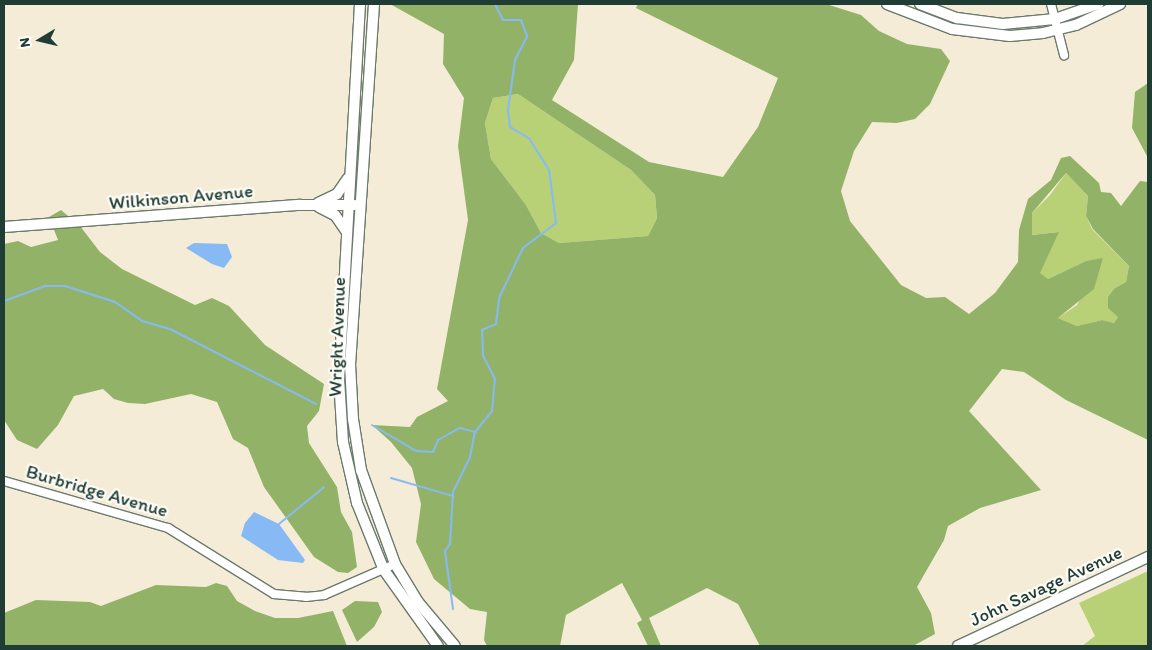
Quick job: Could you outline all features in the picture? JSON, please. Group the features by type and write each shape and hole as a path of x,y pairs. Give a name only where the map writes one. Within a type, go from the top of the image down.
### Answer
{"main road":[{"name":"Wright Avenue","path":"360,4 339,379 343,442 357,503 384,570 438,646"},
{"name":"Wright Avenue","path":"374,4 350,364 353,419 364,478 395,564 418,602 455,646"},
{"path":"887,4 934,24 969,32 1016,36 1058,30 1092,19 1120,4"},
{"path":"920,4 980,22 1014,24 1055,19 1098,4"},
{"path":"313,205 337,194 350,175"},
{"path":"313,205 335,215 347,232"},
{"name":"Wilkinson Avenue","path":"4,227 313,205 362,205"},
{"name":"John Savage Avenue","path":"958,646 1148,557"}],"street":[{"path":"1051,4 1064,55"},
{"name":"Burbridge Avenue","path":"4,481 168,528 274,594 306,597 324,594 395,564"}],"green space":[{"path":"390,4 578,4 574,60 552,100 649,162 723,177 758,127 778,78 636,8 638,4 826,4 861,15 879,31 907,44 941,49 950,61 930,104 915,119 897,123 872,122 854,151 841,191 850,221 901,285 926,298 945,297 969,314 995,293 1018,262 1019,230 1028,199 1051,180 1061,158 1070,156 1099,183 1101,192 1111,193 1121,206 1140,181 1148,182 1148,440 1066,400 1024,372 1002,369 969,411 1041,490 980,508 948,526 944,540 917,587 931,613 935,634 913,646 760,646 738,604 707,588 649,618 661,646 648,646 637,623 642,620 622,583 566,615 560,646 487,646 484,640 487,612 470,609 434,579 416,542 421,504 412,468 391,442 372,425 410,427 417,417 448,401 437,389 468,220 458,146 464,98 443,64 444,34","holes":["518,94 631,170 655,195 657,218 648,236 559,243 541,233 526,205 491,159 485,123 493,98","1066,173 1088,196 1086,216 1093,229 1129,266 1126,282 1115,288 1108,297 1108,308 1118,317 1114,323 1102,320 1077,326 1058,318 1094,289 1103,258 1086,261 1048,279 1040,273 1059,232 1032,235 1032,213"]},
{"path":"1148,83 1148,158 1132,128 1135,92"},
{"path":"518,94 631,170 655,195 657,218 648,236 559,243 541,233 526,205 491,159 485,123 493,98"},
{"path":"1066,173 1088,196 1086,216 1092,229 1129,266 1126,282 1115,288 1118,317 1114,323 1102,320 1077,326 1058,318 1077,305 1103,259 1086,261 1048,279 1039,273 1058,232 1032,235 1032,213 1050,195"},
{"path":"61,210 80,226 100,252 122,269 195,305 212,298 229,306 265,345 324,384 319,411 307,426 309,443 337,487 341,512 352,532 357,567 348,573 338,572 314,557 264,487 248,448 233,439 217,402 191,394 145,404 128,403 114,399 103,389 74,396 58,425 37,449 17,440 4,420 4,244 18,241 31,247 58,240 49,217"},
{"path":"1148,571 1148,646 1082,646 1095,636 1079,603"},
{"path":"216,583 227,586 237,601 255,611 275,618 298,618 333,611 347,646 4,646 4,613 36,600 90,602 101,606 156,585 206,587"},
{"path":"355,601 378,602 382,612 374,627 357,642 342,610"}],"water":[{"path":"194,243 227,244 232,257 224,268 212,264 186,248"},
{"path":"254,512 279,524 305,560 303,563 278,560 241,536 245,523"}],"waterway":[{"path":"453,609 445,551 450,544 453,492 470,457 475,432 492,411 495,379 483,355 482,330 496,324 499,298 523,248 556,223 549,170 530,139 510,127 508,110 515,60 527,36 521,20 503,20 495,4"},
{"path":"4,301 45,286 65,286 115,302 142,321 170,329 316,404"},
{"path":"372,425 416,451 433,452 438,440 460,428 475,432"},
{"path":"391,478 453,496"},
{"path":"279,524 324,487"}]}
